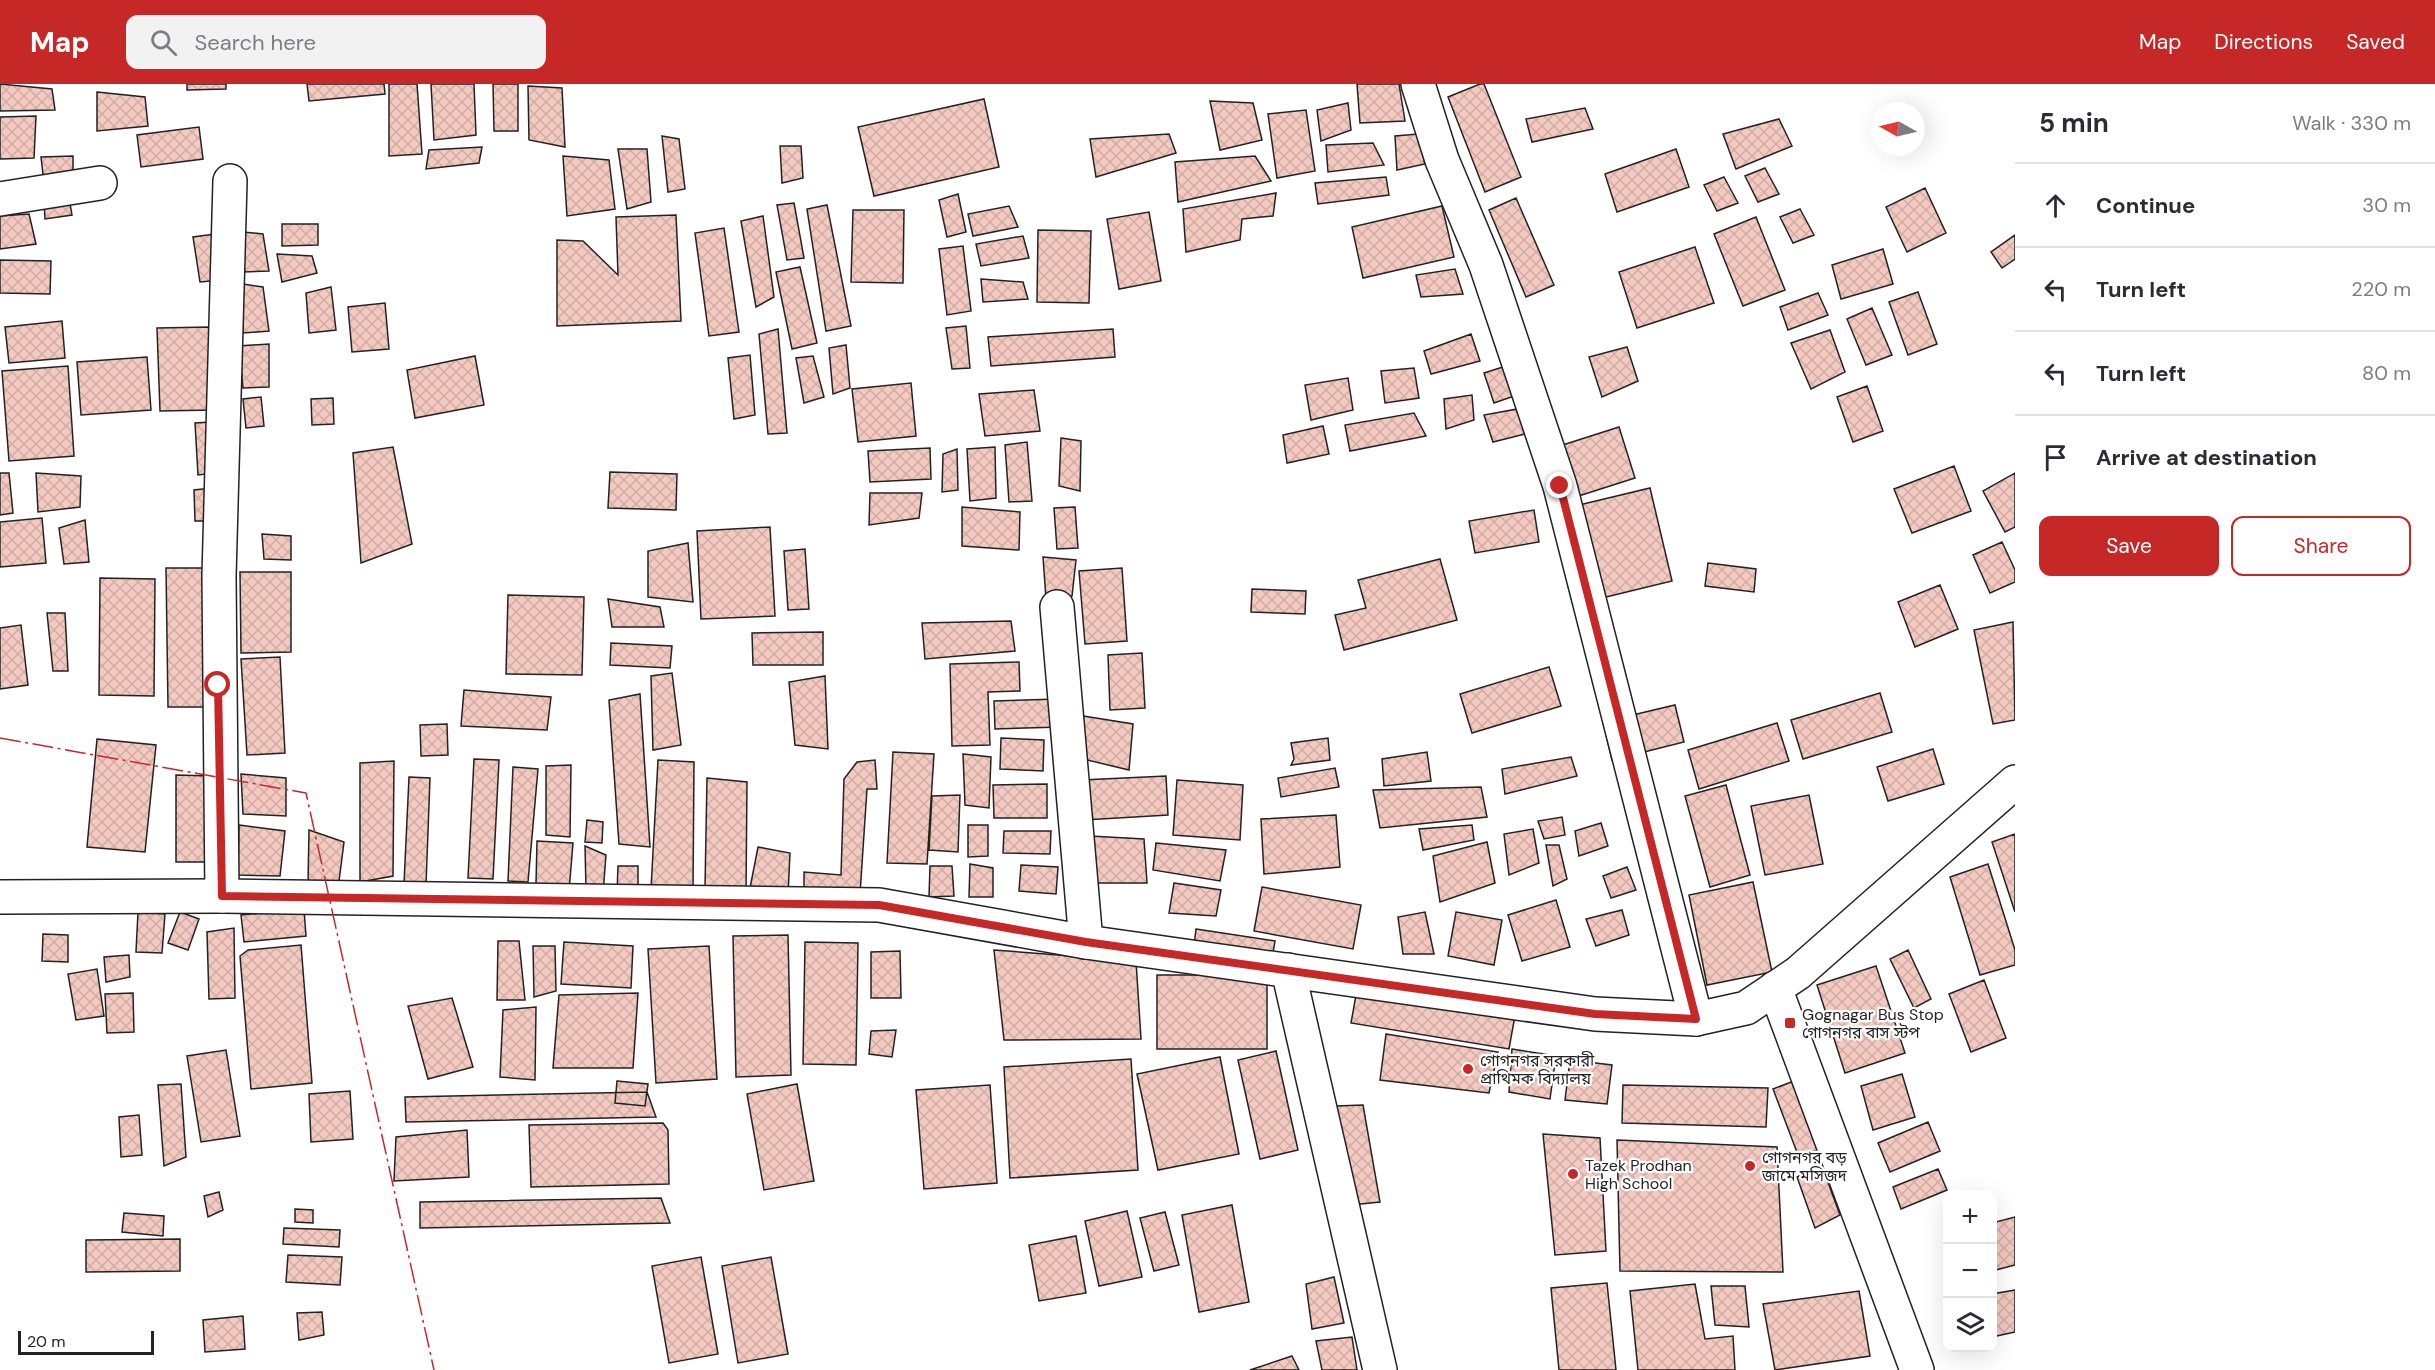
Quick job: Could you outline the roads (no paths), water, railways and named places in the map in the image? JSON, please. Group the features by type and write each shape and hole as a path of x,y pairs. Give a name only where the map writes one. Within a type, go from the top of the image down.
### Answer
{"street":[{"path":"1418,84 1442,160 1486,265 1560,486 1696,1019"},
{"path":"222,896 219,576 230,181"},
{"path":"0,199 100,183"},
{"path":"1057,607 1086,942"},
{"path":"0,897 222,896 879,905 1086,942 1595,1014 1696,1019 1746,1008 1798,973 2015,782"},
{"path":"1288,970 1380,1370"},
{"path":"1775,988 1917,1370"}],"place":[{"name":"Gognagar Bus Stop গোগনগর বাস স্টপ","path":"1790,1023"},
{"name":"গোগনগর সরকারী প্রাথিমক বিদ্যালয়","path":"1468,1069"},
{"name":"গোগনগর বড় জামে মসিজদ","path":"1750,1166"},
{"name":"Tazek Prodhan High School","path":"1573,1174"}]}
